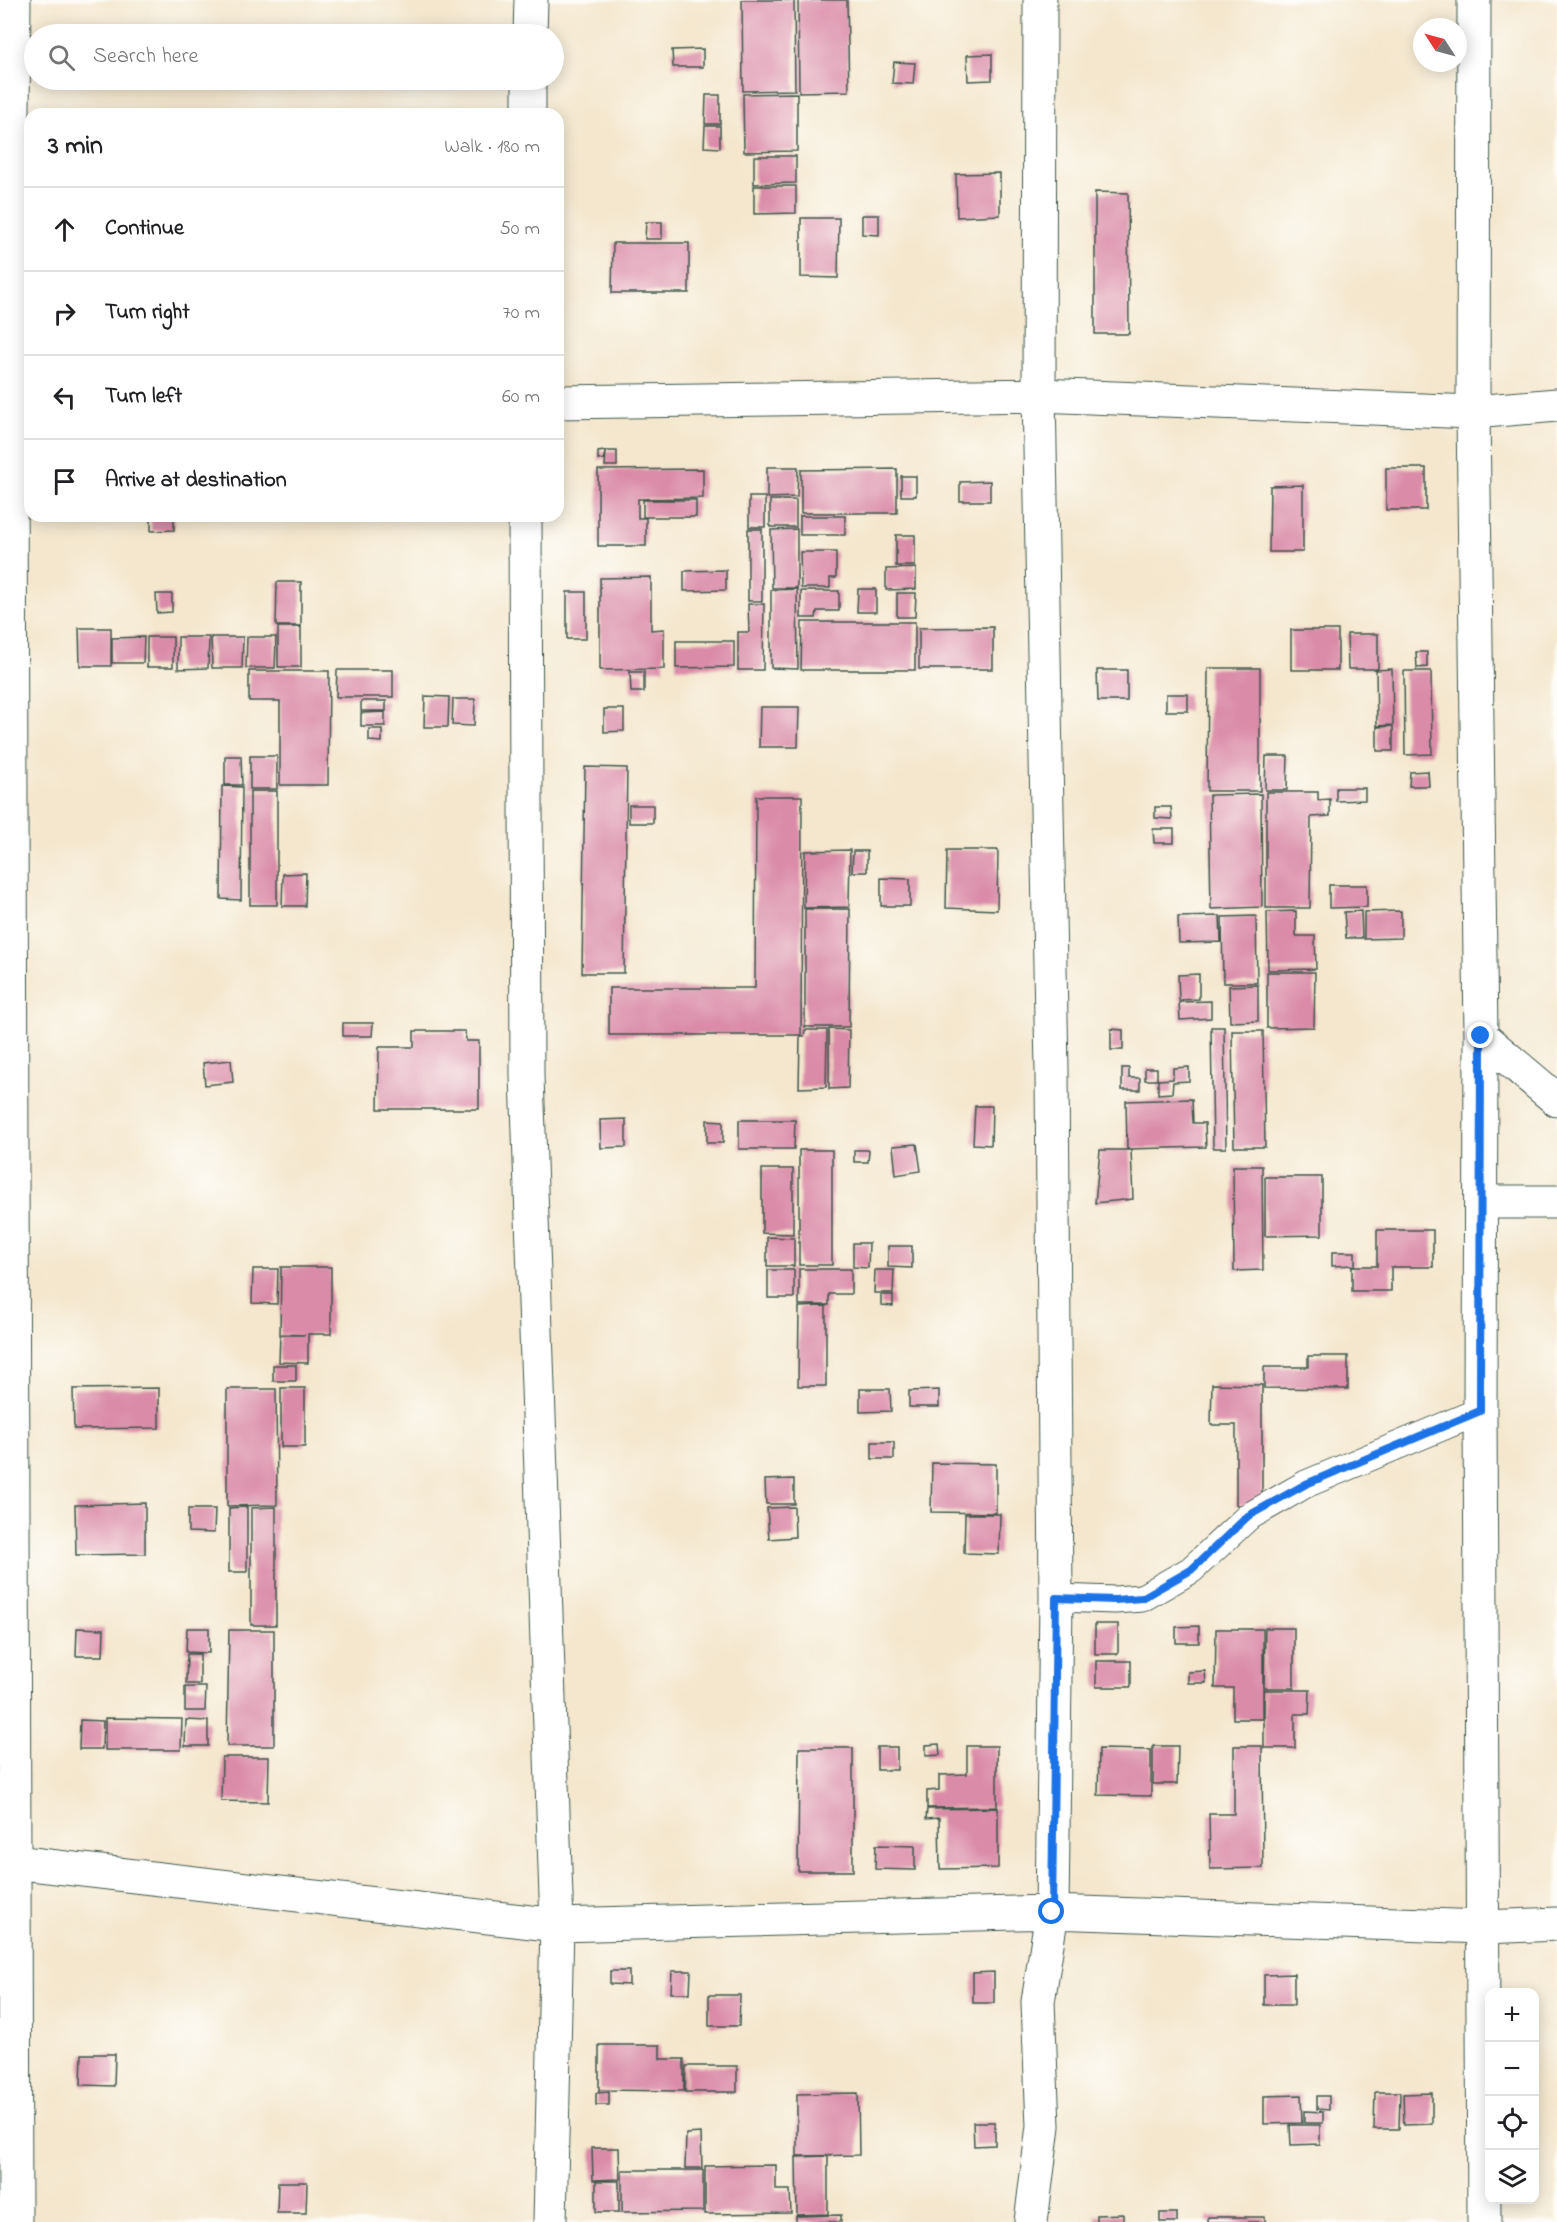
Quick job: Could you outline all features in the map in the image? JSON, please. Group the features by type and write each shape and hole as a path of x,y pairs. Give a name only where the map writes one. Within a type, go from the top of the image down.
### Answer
{"street":[{"path":"14,0 7,1862 15,2222"},
{"path":"530,24 531,0"},
{"path":"1031,2222 1043,2126 1038,2002 1052,1912 1056,1598 1052,1070 1039,395 1040,0"},
{"path":"1474,0 1473,412 1481,1036 1480,1411 1484,2222"},
{"path":"529,90 529,108"},
{"path":"564,402 1039,395 1473,412 1557,405"},
{"path":"525,522 527,1076 557,1925 550,2222"},
{"path":"1481,1036 1557,1100"},
{"path":"1481,1202 1557,1202"},
{"path":"7,1862 557,1925 1052,1912 1484,1926 1557,1924"}],"lane":[{"path":"1056,1598 1115,1600 1142,1598 1191,1570 1248,1516 1306,1484 1480,1411"}],"building":[{"path":"742,0 794,0 795,90 743,91"},
{"path":"798,0 847,0 849,91 799,92"},
{"path":"703,49 703,67 673,67 672,50"},
{"path":"992,54 992,80 968,81 967,55"},
{"path":"894,62 915,63 913,84 892,83"},
{"path":"797,93 797,151 744,152 743,94"},
{"path":"706,95 720,95 720,124 705,124"},
{"path":"705,126 720,126 720,148 704,147"},
{"path":"754,156 796,156 796,183 754,184"},
{"path":"1000,173 1000,215 957,217 956,174"},
{"path":"754,186 796,186 796,213 754,214"},
{"path":"1095,192 1128,193 1129,334 1095,334"},
{"path":"862,215 879,215 879,235 862,234"},
{"path":"801,218 839,218 838,278 801,277"},
{"path":"646,222 662,222 662,239 645,239"},
{"path":"613,243 689,243 689,293 612,293"},
{"path":"605,451 604,459 598,460 598,452"},
{"path":"606,451 617,451 617,466 605,466"},
{"path":"767,467 798,467 797,497 767,498"},
{"path":"1386,468 1426,468 1426,510 1386,510"},
{"path":"703,469 703,498 638,499 638,518 646,518 646,546 598,546 598,470"},
{"path":"897,469 897,513 801,513 801,470"},
{"path":"901,476 916,476 916,496 901,496"},
{"path":"990,481 990,501 960,501 960,482"},
{"path":"1303,485 1303,552 1269,552 1270,486"},
{"path":"749,497 765,497 765,527 749,527"},
{"path":"643,500 696,500 696,517 643,517"},
{"path":"770,500 796,500 796,527 770,527"},
{"path":"800,516 845,516 845,535 800,535"},
{"path":"151,522 174,522 174,530 151,531"},
{"path":"748,529 762,529 762,601 748,601"},
{"path":"797,529 797,588 772,588 771,530"},
{"path":"896,535 915,535 915,566 896,566"},
{"path":"800,552 836,552 836,578 830,578 830,588 801,588"},
{"path":"916,568 916,589 886,590 886,569"},
{"path":"726,570 726,590 684,591 684,571"},
{"path":"651,577 651,630 664,629 664,669 600,670 600,578"},
{"path":"277,582 301,582 301,626 276,626"},
{"path":"797,589 798,669 771,668 771,590"},
{"path":"858,589 876,589 876,612 857,612"},
{"path":"801,591 839,591 839,611 817,611 816,618 801,618"},
{"path":"567,592 586,592 586,639 567,639"},
{"path":"897,593 916,593 915,617 897,617"},
{"path":"156,594 172,594 172,612 157,613"},
{"path":"748,604 764,604 763,670 738,670 738,632 749,632"},
{"path":"802,622 915,622 915,670 801,670"},
{"path":"278,627 301,627 301,667 278,667"},
{"path":"993,627 993,669 919,669 919,628"},
{"path":"79,628 111,628 111,666 80,666"},
{"path":"1291,630 1338,630 1338,670 1291,670"},
{"path":"1347,634 1378,634 1378,669 1348,669"},
{"path":"144,637 143,663 112,663 112,638"},
{"path":"147,637 173,637 173,667 147,667"},
{"path":"178,637 209,637 208,668 178,669"},
{"path":"211,637 243,637 242,668 212,668"},
{"path":"247,637 276,637 275,668 246,668"},
{"path":"676,641 734,641 734,667 676,668"},
{"path":"1416,652 1427,652 1427,667 1417,668"},
{"path":"1208,668 1260,668 1260,791 1207,791"},
{"path":"1392,669 1393,725 1377,726 1376,670"},
{"path":"337,670 393,670 393,697 336,697"},
{"path":"1097,670 1127,670 1127,701 1098,701"},
{"path":"249,671 329,671 328,785 280,785 280,701 249,701"},
{"path":"1404,671 1431,671 1432,754 1405,755"},
{"path":"630,672 644,672 644,692 631,692"},
{"path":"1166,694 1188,694 1188,711 1166,711"},
{"path":"425,696 449,697 448,727 424,727"},
{"path":"453,699 475,699 474,726 452,725"},
{"path":"361,701 386,701 386,711 361,711"},
{"path":"760,707 799,707 798,747 759,747"},
{"path":"604,709 624,709 624,731 604,732"},
{"path":"385,712 385,726 361,726 361,713"},
{"path":"1393,726 1393,751 1377,751 1377,727"},
{"path":"369,729 382,729 382,742 369,741"},
{"path":"225,756 241,756 242,785 225,785"},
{"path":"250,756 277,756 277,789 250,789"},
{"path":"1266,756 1288,756 1287,790 1265,790"},
{"path":"585,767 627,768 624,973 582,973"},
{"path":"1428,771 1429,786 1409,786 1410,772"},
{"path":"222,786 242,787 241,900 221,899"},
{"path":"1336,788 1365,788 1365,800 1336,801"},
{"path":"250,791 277,791 277,905 250,905"},
{"path":"1266,792 1318,792 1318,800 1330,799 1330,816 1311,817 1310,908 1266,908"},
{"path":"1261,794 1262,907 1211,909 1209,795"},
{"path":"756,796 802,796 801,1035 609,1035 609,988 755,988"},
{"path":"629,805 653,805 653,823 629,823"},
{"path":"1155,807 1171,807 1172,819 1155,818"},
{"path":"1153,829 1174,829 1174,843 1154,843"},
{"path":"850,850 849,907 804,908 805,851"},
{"path":"947,850 998,850 997,910 946,908"},
{"path":"853,851 867,851 867,872 852,872"},
{"path":"306,873 305,906 282,906 283,874"},
{"path":"881,878 910,879 910,906 881,906"},
{"path":"1329,885 1367,885 1367,907 1329,908"},
{"path":"805,909 850,909 849,1027 805,1027"},
{"path":"1296,911 1296,936 1315,936 1316,969 1268,970 1267,912"},
{"path":"1361,911 1362,938 1346,938 1344,912"},
{"path":"1401,911 1401,938 1364,939 1364,912"},
{"path":"1220,916 1221,942 1179,943 1178,917"},
{"path":"1256,916 1257,983 1223,983 1222,917"},
{"path":"1267,972 1315,972 1314,1027 1267,1028"},
{"path":"1199,974 1199,999 1179,1000 1178,975"},
{"path":"1258,985 1258,1021 1230,1022 1229,986"},
{"path":"1211,1001 1211,1018 1180,1020 1179,1002"},
{"path":"343,1023 373,1023 372,1036 343,1036"},
{"path":"1211,1027 1224,1027 1226,1148 1213,1148"},
{"path":"829,1029 849,1030 848,1088 829,1089"},
{"path":"1111,1029 1123,1030 1123,1050 1111,1050"},
{"path":"805,1030 827,1030 826,1087 799,1088 800,1036 804,1036"},
{"path":"414,1031 465,1031 466,1041 479,1041 479,1109 378,1109 379,1047 414,1047"},
{"path":"1232,1031 1263,1031 1265,1147 1234,1147"},
{"path":"231,1060 233,1082 205,1085 203,1063"},
{"path":"1189,1067 1189,1081 1173,1082 1172,1093 1158,1094 1158,1080 1173,1079 1173,1068"},
{"path":"1122,1068 1129,1068 1129,1078 1140,1078 1140,1090 1122,1090"},
{"path":"1145,1068 1157,1068 1157,1080 1145,1080"},
{"path":"1192,1099 1193,1123 1205,1123 1206,1147 1127,1149 1126,1101"},
{"path":"975,1106 992,1106 991,1145 973,1144"},
{"path":"626,1119 626,1147 601,1148 600,1120"},
{"path":"707,1120 723,1121 723,1143 707,1143"},
{"path":"739,1120 795,1120 794,1149 739,1149"},
{"path":"917,1144 921,1171 896,1175 893,1146"},
{"path":"799,1150 832,1150 832,1265 799,1265"},
{"path":"854,1150 869,1150 868,1162 854,1162"},
{"path":"1100,1150 1131,1150 1133,1199 1095,1203"},
{"path":"1233,1166 1262,1166 1263,1270 1234,1271"},
{"path":"762,1169 793,1169 793,1234 762,1233"},
{"path":"1265,1177 1322,1177 1322,1235 1265,1236"},
{"path":"1377,1230 1433,1230 1433,1267 1391,1267 1391,1291 1352,1291 1352,1266 1377,1266"},
{"path":"767,1237 794,1238 794,1266 767,1266"},
{"path":"853,1243 869,1243 868,1268 853,1267"},
{"path":"888,1246 912,1246 912,1268 888,1267"},
{"path":"1332,1252 1355,1252 1355,1265 1332,1266"},
{"path":"281,1267 331,1267 331,1334 308,1334 308,1363 279,1362 280,1335 305,1335 280,1334"},
{"path":"253,1269 278,1269 277,1304 252,1303"},
{"path":"799,1269 851,1269 851,1294 829,1294 829,1305 799,1305"},
{"path":"768,1270 794,1270 794,1298 768,1298"},
{"path":"875,1270 894,1270 893,1293 874,1293"},
{"path":"881,1295 893,1295 893,1306 881,1305"},
{"path":"826,1306 826,1386 798,1386 799,1307"},
{"path":"1308,1356 1348,1356 1348,1389 1264,1388 1264,1367 1308,1367"},
{"path":"273,1365 296,1365 296,1381 273,1381"},
{"path":"1212,1384 1262,1385 1262,1505 1236,1505 1236,1425 1211,1425"},
{"path":"159,1388 159,1428 74,1429 73,1389"},
{"path":"281,1388 305,1388 305,1447 281,1447"},
{"path":"227,1389 276,1389 277,1505 227,1506"},
{"path":"860,1389 890,1389 891,1411 860,1412"},
{"path":"939,1390 939,1407 909,1407 909,1391"},
{"path":"872,1442 894,1442 894,1459 872,1459"},
{"path":"932,1463 996,1464 996,1513 931,1512"},
{"path":"794,1479 794,1504 766,1504 765,1480"},
{"path":"145,1503 145,1554 76,1555 75,1505"},
{"path":"247,1507 247,1572 229,1572 229,1508"},
{"path":"276,1507 276,1625 251,1625 251,1508"},
{"path":"794,1507 795,1537 769,1539 767,1508"},
{"path":"188,1509 215,1509 214,1533 188,1532"},
{"path":"965,1514 1000,1514 999,1554 964,1553"},
{"path":"1095,1624 1118,1624 1118,1654 1095,1654"},
{"path":"1199,1626 1199,1643 1176,1643 1176,1627"},
{"path":"77,1628 104,1629 103,1656 76,1656"},
{"path":"187,1628 209,1628 209,1653 186,1652"},
{"path":"1265,1628 1294,1628 1294,1688 1264,1688"},
{"path":"1216,1629 1263,1629 1263,1719 1233,1719 1233,1688 1215,1688"},
{"path":"229,1630 274,1630 274,1746 227,1746"},
{"path":"187,1654 200,1654 200,1684 186,1684"},
{"path":"1096,1661 1131,1661 1131,1687 1096,1687"},
{"path":"1205,1671 1206,1683 1188,1683 1188,1672"},
{"path":"185,1687 206,1687 205,1711 185,1711"},
{"path":"1264,1690 1310,1690 1309,1714 1295,1714 1295,1748 1264,1748"},
{"path":"105,1718 182,1719 181,1750 105,1750"},
{"path":"80,1720 103,1721 102,1749 79,1749"},
{"path":"186,1720 208,1721 208,1746 185,1746"},
{"path":"939,1744 940,1755 926,1756 926,1745"},
{"path":"967,1746 997,1746 997,1807 927,1808 927,1791 939,1790 939,1775 967,1774"},
{"path":"1153,1746 1178,1746 1177,1784 1153,1784"},
{"path":"1234,1746 1262,1746 1263,1868 1210,1869 1209,1814 1234,1814"},
{"path":"877,1747 897,1747 897,1770 877,1770"},
{"path":"799,1748 853,1748 853,1871 798,1871"},
{"path":"1099,1749 1151,1750 1151,1796 1098,1795"},
{"path":"222,1757 269,1757 268,1802 221,1801"},
{"path":"998,1808 998,1868 940,1869 939,1818 926,1819 927,1809"},
{"path":"876,1845 915,1846 915,1870 875,1869"},
{"path":"610,1971 629,1971 629,1985 610,1984"},
{"path":"672,1971 691,1971 690,1993 671,1993"},
{"path":"994,1972 994,2003 973,2003 973,1973"},
{"path":"1294,1974 1294,2005 1264,2005 1264,1975"},
{"path":"709,1995 740,1995 739,2026 709,2026"},
{"path":"599,2045 660,2045 660,2059 684,2059 684,2091 599,2090"},
{"path":"82,2054 115,2054 114,2086 81,2085"},
{"path":"686,2066 737,2066 737,2092 685,2092"},
{"path":"609,2092 609,2105 596,2105 596,2093"},
{"path":"1375,2092 1400,2092 1399,2129 1374,2129"},
{"path":"858,2093 859,2155 797,2156 797,2094"},
{"path":"1432,2093 1432,2124 1404,2125 1403,2094"},
{"path":"1301,2095 1302,2123 1264,2124 1264,2096"},
{"path":"1317,2096 1329,2096 1329,2110 1317,2109"},
{"path":"1304,2111 1323,2112 1323,2123 1304,2123"},
{"path":"973,2122 995,2122 995,2145 974,2146"},
{"path":"1290,2125 1320,2125 1320,2144 1291,2145"},
{"path":"701,2133 702,2168 685,2168 686,2134"},
{"path":"592,2148 619,2148 620,2179 593,2180"},
{"path":"828,2156 828,2214 797,2215 796,2157"},
{"path":"776,2165 776,2190 790,2190 791,2213 705,2214 705,2166"},
{"path":"622,2170 703,2170 703,2211 622,2212"},
{"path":"596,2181 619,2181 619,2212 596,2212"},
{"path":"278,2182 307,2182 306,2213 277,2213"},
{"path":"1160,2213 1177,2213 1177,2222 1160,2222"},
{"path":"1123,2214 1123,2222 1096,2222 1096,2215"},
{"path":"841,2215 841,2222 796,2222 796,2216"},
{"path":"1208,2217 1265,2217 1265,2222 1208,2222"}],"route":[{"path":"1052,1912 1056,1598 1115,1600 1142,1598 1191,1570 1248,1516 1306,1484 1480,1411 1481,1036"}]}
